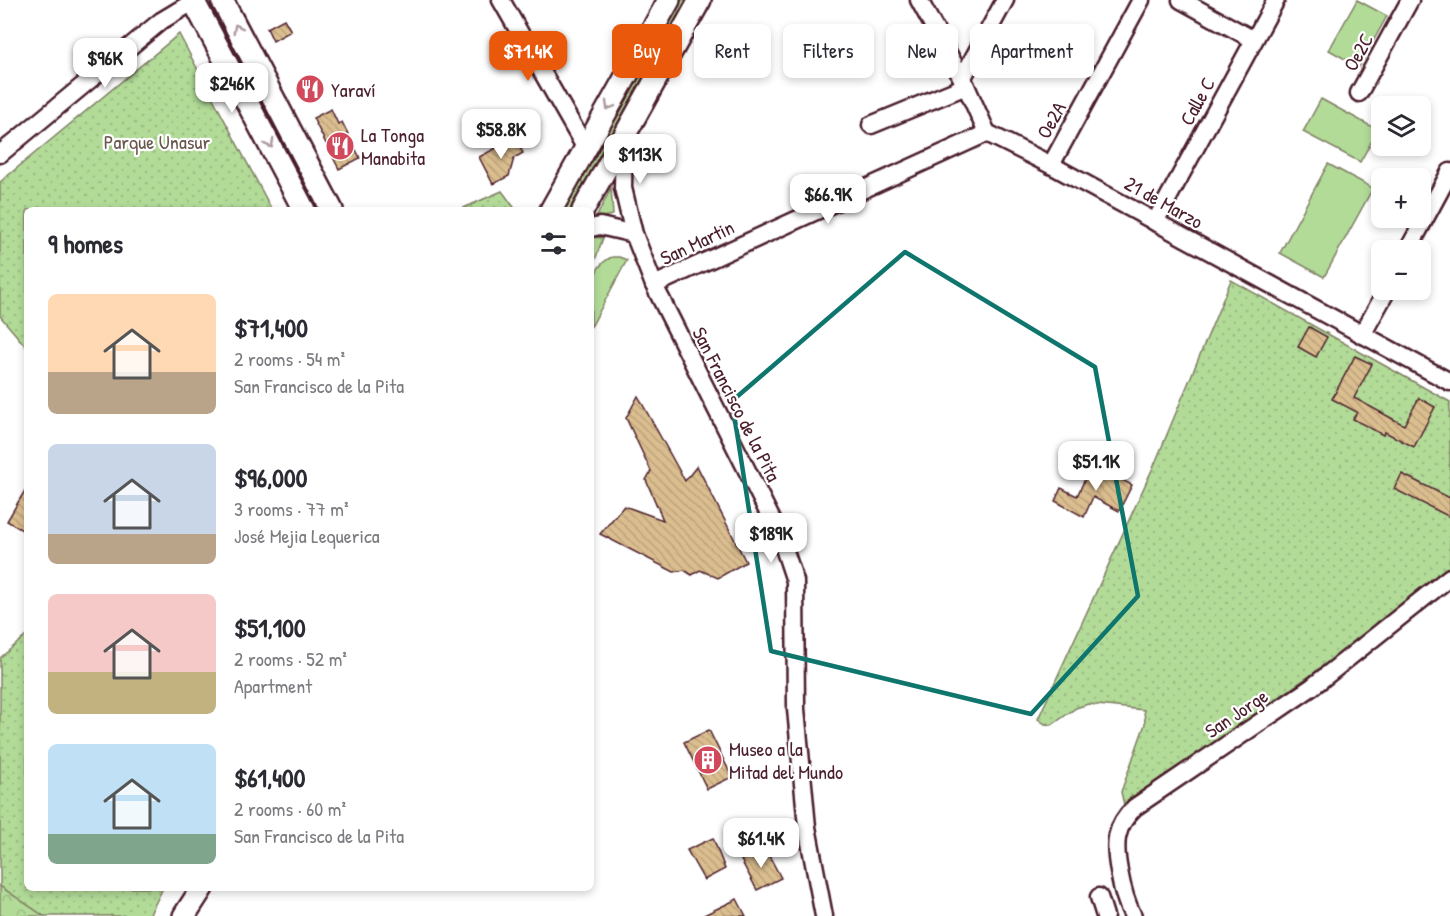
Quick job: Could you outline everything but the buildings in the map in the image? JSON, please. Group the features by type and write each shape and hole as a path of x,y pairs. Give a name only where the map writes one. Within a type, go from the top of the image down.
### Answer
{"main road":[{"path":"194,0 302,207"},
{"path":"222,0 331,207"},
{"path":"553,207 669,0"},
{"path":"586,207 700,0"},
{"path":"175,916 187,891"},
{"path":"184,916 200,891"}],"street":[{"path":"0,154 160,21 194,0"},
{"path":"501,0 585,147"},
{"path":"919,0 964,82 987,133"},
{"path":"871,125 964,82 1005,0"},
{"name":"Oe2A","path":"1051,165 1141,0"},
{"path":"1181,0 1254,40"},
{"name":"Calle C","path":"1155,222 1276,0"},
{"name":"Oe2C","path":"1359,93 1410,0"},
{"name":"21 de Marzo","path":"987,133 1051,165 1450,382"},
{"name":"San Martin","path":"654,285 987,133"},
{"name":"San Francisco de la Pita","path":"624,138 623,189 634,234 654,285 780,536 795,581 796,709 807,826 824,916"},
{"path":"1413,240 1450,172"},
{"path":"594,227 600,226 634,234"},
{"path":"1362,334 1381,300"},
{"name":"San Jorge","path":"1133,916 1123,898 1115,842 1125,816 1312,687 1450,577"},
{"path":"1099,897 1105,916"}],"highlighted area":[{"path":"905,252 1095,367 1138,596 1031,714 771,651 732,401"}],"green space":[{"path":"678,0 692,0 679,24 665,24"},
{"path":"1357,0 1387,16 1359,67 1329,50"},
{"path":"226,27 260,96 321,207 312,207 218,30"},
{"name":"Parque Unasur","path":"179,34 270,207 24,207 24,344 0,316 0,182"},
{"path":"635,78 649,78 578,207 563,207"},
{"path":"1321,99 1371,126 1371,142 1360,162 1303,132"},
{"path":"1328,164 1371,187 1371,192 1324,277 1280,253"},
{"path":"611,188 613,215 596,218"},
{"path":"502,191 514,207 466,207"},
{"path":"594,237 603,238 594,263"},
{"path":"612,257 627,260 594,321 594,278 604,262"},
{"path":"1231,280 1450,402 1450,568 1336,658 1125,809 1121,792 1145,724 1144,710 1088,704 1076,708 1052,725 1045,724 1038,719 1156,461"},
{"path":"24,638 24,891 162,891 149,916 44,916 0,886 0,658"},
{"path":"0,886 44,916 0,916"}],"place":[{"name":"Yaraví","path":"310,89"},
{"name":"La Tonga Manabita","path":"340,146"},
{"name":"Museo a la Mitad del Mundo","path":"708,760"}]}
